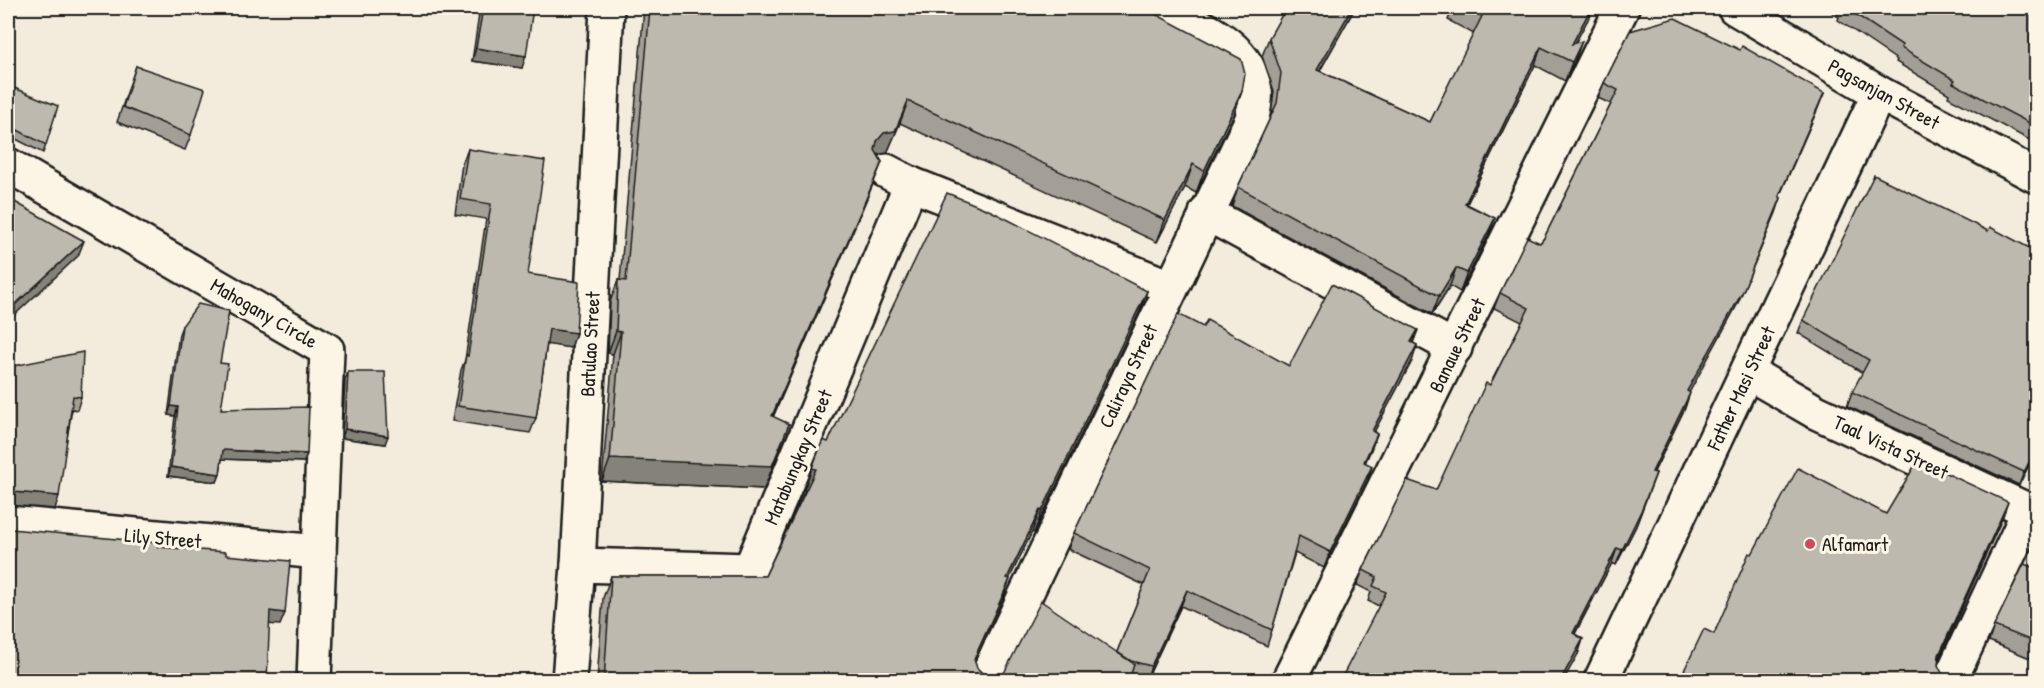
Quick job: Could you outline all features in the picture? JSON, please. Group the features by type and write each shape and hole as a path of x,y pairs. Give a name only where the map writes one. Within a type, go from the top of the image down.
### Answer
{"street":[{"name":"Batulao Street","path":"569,681 578,565 607,8"},
{"name":"Caliraya Street","path":"985,681 1170,287 1252,119 1256,93 1250,69 1237,50 1162,8"},
{"name":"Banaue Street","path":"1289,681 1622,8"},
{"name":"Pagsanjan Street","path":"1735,8 1879,93 2037,176"},
{"name":"Father Masi Street","path":"1601,681 1749,373 1879,93"},
{"name":"Mahogany Circle","path":"8,165 327,350 314,681"},
{"name":"Matabungkay Street","path":"578,565 750,570 898,178 1170,287"},
{"path":"1206,213 1455,348"},
{"name":"Taal Vista Street","path":"1749,373 1816,412 2033,512"},
{"path":"1950,681 2033,512"},
{"name":"Lily Street","path":"8,523 319,552"}],"building":[{"path":"483,8 533,8 526,56 476,48"},
{"path":"650,8 1144,8 1241,59 1245,74 1242,91 1204,171 1193,164 1165,220 908,101 895,131 884,133 877,141 875,150 882,162 772,416 789,424 772,466 610,459 621,332 616,331 618,280 626,281"},
{"path":"1286,8 1352,8 1317,70 1430,122 1482,16 1465,8 1591,8 1572,44 1582,41 1572,62 1541,47 1465,204 1495,218 1467,273 1456,268 1439,296 1238,187 1277,103 1281,73 1269,38"},
{"path":"1846,8 2037,8 2037,127 1953,83 1955,80 1901,48 1902,45"},
{"path":"1675,18 1740,50 1742,46 1824,93 1779,196 1781,198 1743,291 1687,391 1690,393 1652,472 1656,473 1641,511 1622,550 1617,548 1573,633 1583,639 1560,681 1340,681 1386,592 1373,586 1377,577 1363,570 1407,480 1436,490 1486,383 1490,385 1529,308 1500,293 1527,237 1540,243 1544,238 1618,90 1604,83 1630,31"},
{"path":"136,66 205,89 191,135 123,107"},
{"path":"12,87 58,106 46,145 8,125 8,97"},
{"path":"468,149 545,161 528,274 579,282 576,333 549,329 536,418 458,406 466,355 468,356 491,204 460,199"},
{"path":"1874,175 1988,231 1990,227 2037,252 2037,447 2024,472 1852,392 1869,360 1803,320"},
{"path":"8,184 15,184 13,201 84,241 8,311"},
{"path":"947,193 991,211 1147,291 1042,511 1040,510 1007,578 1010,579 974,659 977,668 984,675 995,677 1004,673 1041,601 1134,664 1129,681 604,681 611,576 765,576 816,469 812,468 823,440 828,442"},
{"path":"1332,284 1418,330 1411,342 1417,345 1372,431 1377,434 1364,462 1372,466 1330,552 1299,536 1272,630 1187,590 1151,666 1131,661 1117,652 1150,570 1074,533 1178,314 1203,327 1207,320 1289,366"},
{"path":"198,304 229,311 220,363 228,364 221,409 309,407 307,454 223,450 220,474 171,467 178,407 171,406 182,326"},
{"path":"83,352 81,397 73,396 59,496 8,493 8,367"},
{"path":"348,372 385,372 388,436 345,429"},
{"path":"1918,460 2008,502 1939,655 1938,665 1943,675 1940,681 1679,681 1704,629 1714,634 1749,553 1752,554 1798,468 1886,514"},
{"path":"8,528 159,543 158,547 226,552 226,555 290,561 285,613 270,611 267,681 8,681"},
{"path":"2024,564 2037,569 2037,643 1994,626"}],"place":[{"name":"Alfamart","path":"1810,544"}]}
